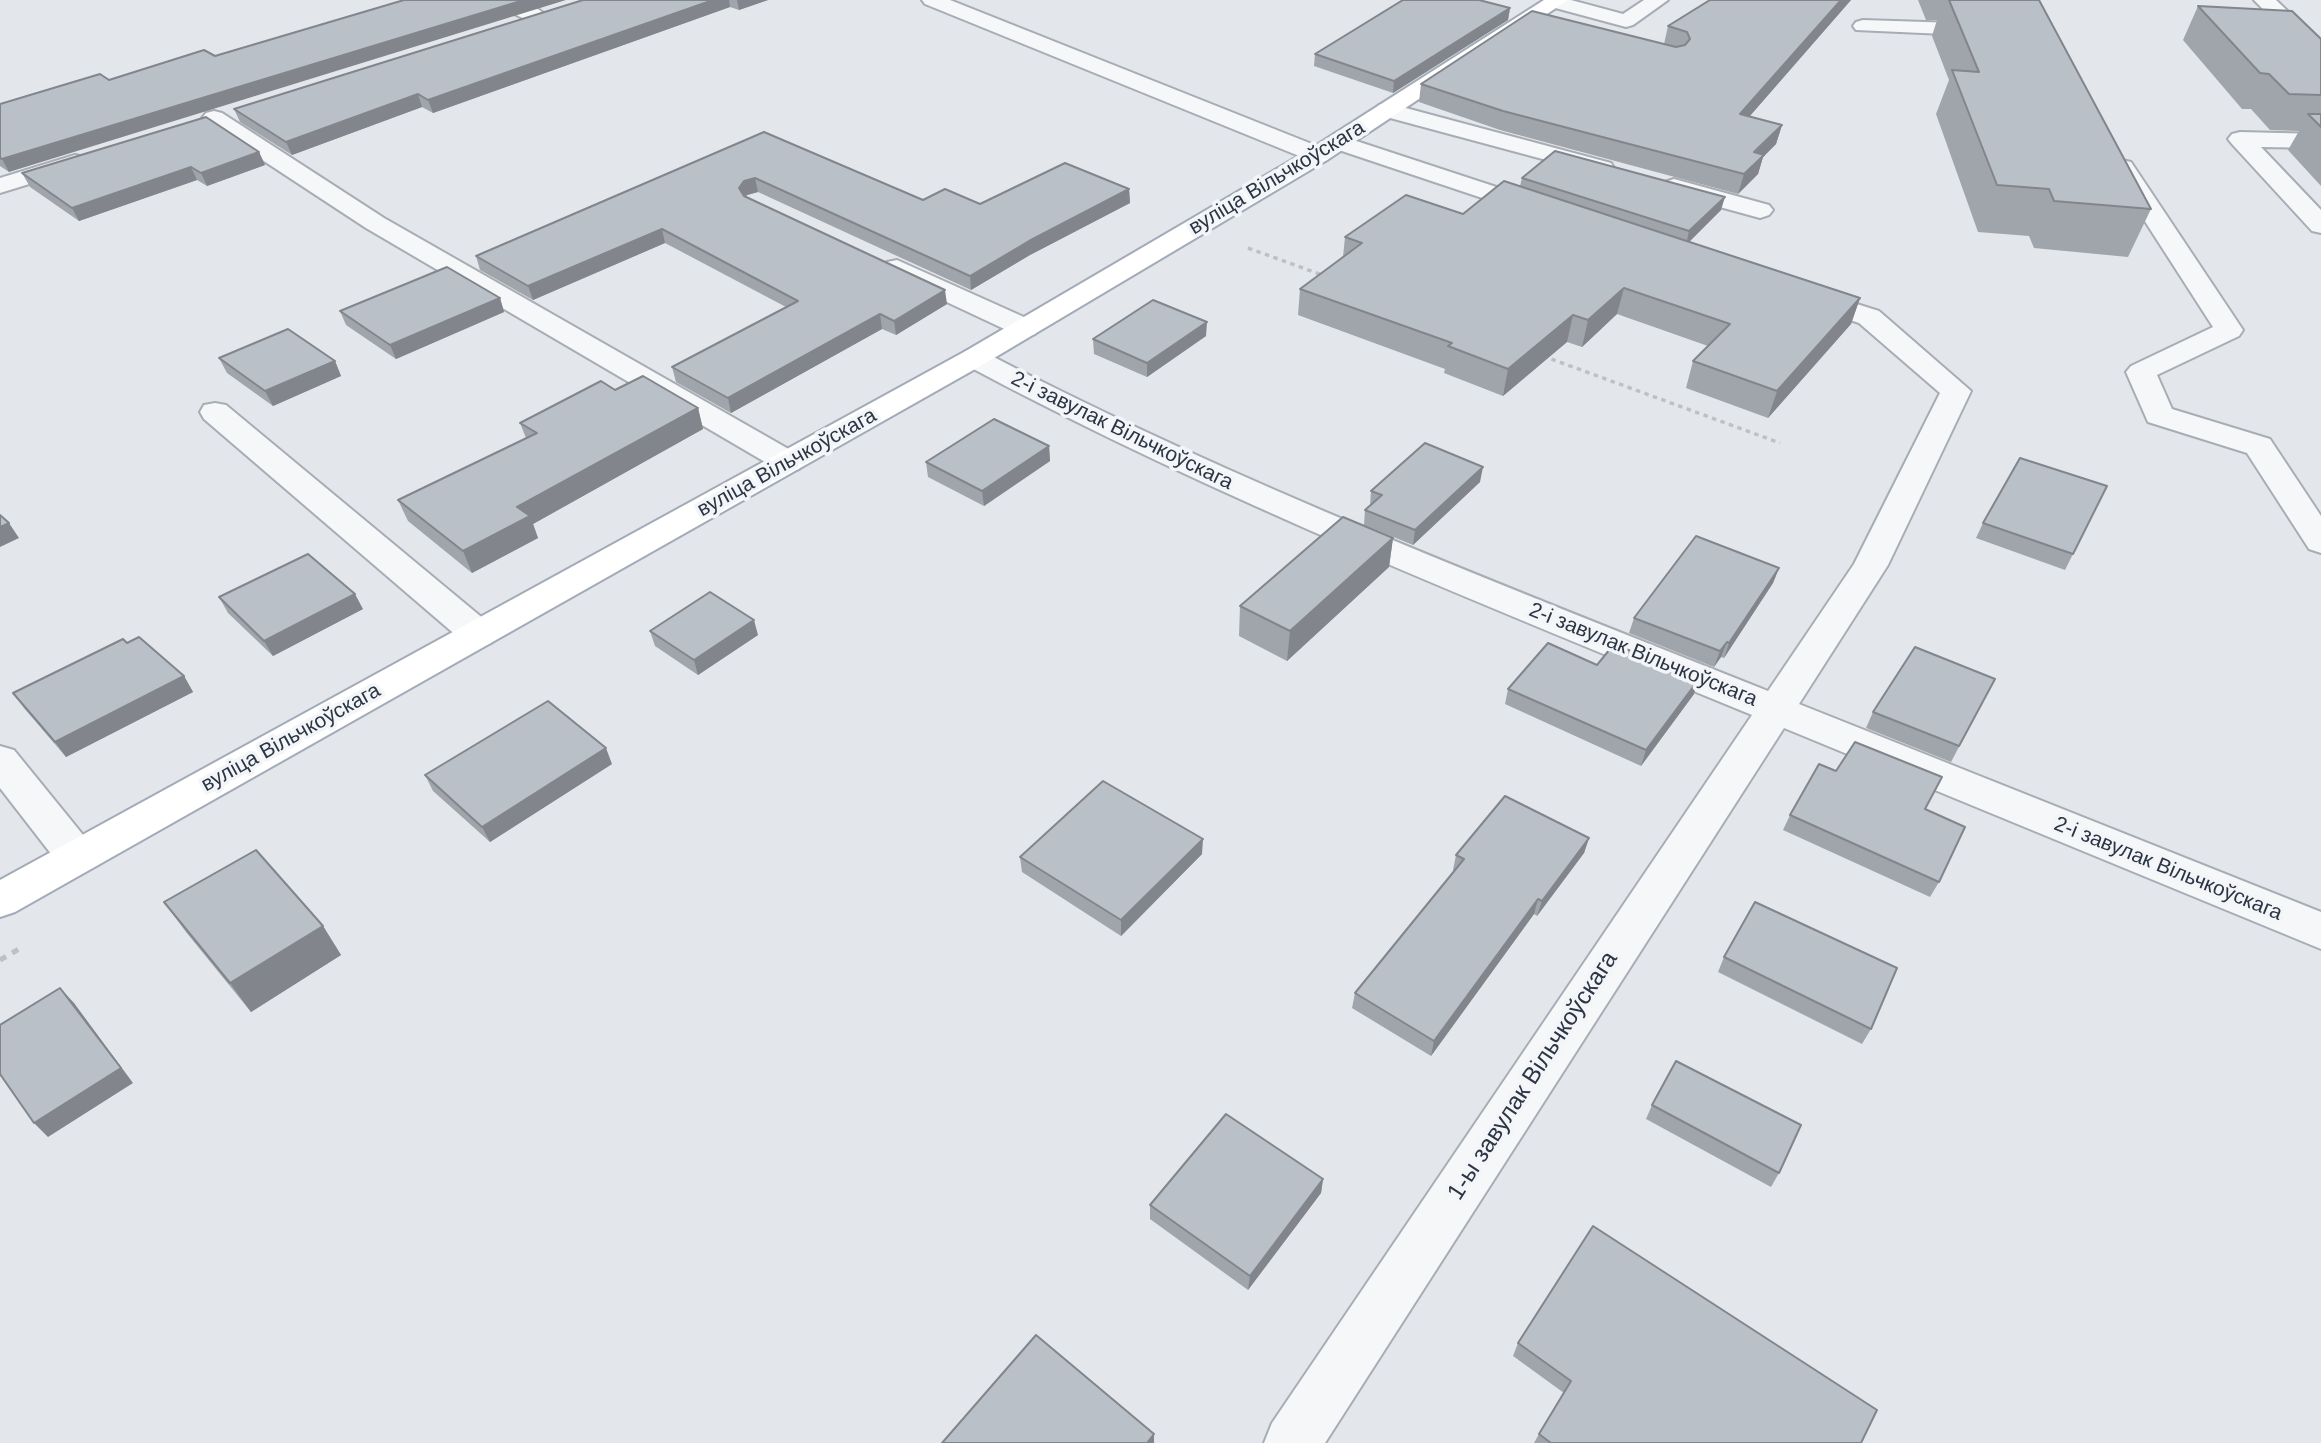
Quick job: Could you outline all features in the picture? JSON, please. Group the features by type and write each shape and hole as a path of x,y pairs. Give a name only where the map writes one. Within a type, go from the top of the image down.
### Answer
{"main road":[{"name":"вуліца Вільчкоўскага","path":"0,900 974,358 1328,149 1557,1"}],"street":[{"path":"500,0 538,18"},
{"path":"932,0 1328,149 1557,215"},
{"path":"1557,1 1626,21 1658,0"},
{"path":"2264,0 2321,55"},
{"path":"512,26 562,11"},
{"path":"1526,20 1553,27"},
{"path":"1863,26 2020,31"},
{"path":"1387,110 1627,174"},
{"path":"214,118 375,223 788,462"},
{"path":"2321,141 2240,139 2321,225"},
{"path":"2108,146 2229,330 2141,372 2159,415 2259,446 2321,542"},
{"path":"0,186 101,154"},
{"path":"1653,182 1760,210"},
{"path":"879,259 1025,328"},
{"name":"1-ы завулак Вільчкоўскага","path":"1292,1443 1871,565 1956,391 1869,317 1778,287"},
{"name":"2-і завулак Вільчкоўскага","path":"974,358 1059,403 1315,522 2321,931"},
{"path":"215,412 478,634"},
{"path":"0,760 77,857"}],"path":[{"path":"1247,247 1325,276"},
{"path":"1533,353 1780,443"}],"building":[{"path":"404,0 524,0 0,158 0,104 100,74 109,80 204,50 215,56"},
{"path":"583,0 713,0 428,100 418,94 286,142 234,109"},
{"path":"1403,0 1479,0 1510,8 1394,81 1315,54"},
{"path":"1710,0 1841,0 1740,114 1782,125 1754,152 1764,155 1744,174 1503,111 1421,84 1532,11 1676,47 1685,45 1690,39 1687,32 1668,26"},
{"path":"1949,0 2039,0 2151,209 2054,201 2049,189 1997,185 1952,70 1979,72"},
{"path":"2198,6 2292,11 2321,39 2321,95 2289,94 2269,74 2260,73"},
{"path":"2308,114 2321,114 2321,127"},
{"path":"206,117 259,152 201,173 191,167 72,208 22,173"},
{"path":"764,132 923,200 945,189 980,204 1065,163 1129,189 1029,241 970,276 755,178 744,181 739,188 744,196 945,290 894,321 880,314 728,398 672,367 798,301 662,229 528,286 476,256"},
{"path":"1555,151 1725,197 1689,231 1522,178"},
{"path":"1504,181 1860,298 1777,391 1693,361 1730,324 1624,288 1588,320 1573,315 1508,369 1448,346 1452,343 1300,289 1362,243 1345,237 1406,195 1463,214"},
{"path":"447,267 500,298 390,345 340,311"},
{"path":"1153,300 1207,322 1147,363 1093,339"},
{"path":"288,329 335,361 265,391 219,358"},
{"path":"643,376 698,408 517,507 530,516 463,551 398,500 537,433 520,423 601,381 615,390"},
{"path":"994,419 1049,446 982,491 926,462"},
{"path":"1425,443 1483,467 1415,530 1365,510 1382,495 1371,491"},
{"path":"2020,458 2107,486 2073,554 1983,523"},
{"path":"0,515 9,523 0,527"},
{"path":"1343,517 1393,538 1290,631 1240,606"},
{"path":"1696,536 1779,568 1729,643 1720,651 1634,618"},
{"path":"308,554 355,594 264,641 219,597"},
{"path":"710,592 754,620 694,660 650,631"},
{"path":"139,637 184,676 55,742 13,693 123,639 127,643"},
{"path":"1548,643 1597,665 1614,644 1699,679 1646,750 1508,689"},
{"path":"1915,647 1995,679 1959,746 1873,712"},
{"path":"548,701 606,748 482,827 425,775"},
{"path":"1855,742 1942,777 1925,809 1965,827 1939,882 1790,815 1819,764 1836,771"},
{"path":"1103,781 1203,839 1121,920 1020,857"},
{"path":"1505,796 1589,838 1542,901 1538,899 1434,1041 1355,993 1464,859 1456,855"},
{"path":"256,850 323,926 230,983 164,902"},
{"path":"1755,902 1897,968 1871,1029 1724,957"},
{"path":"60,988 121,1068 34,1123 0,1074 0,1025"},
{"path":"1676,1061 1801,1125 1779,1173 1652,1105"},
{"path":"1226,1114 1323,1179 1250,1276 1150,1205"},
{"path":"1593,1226 1877,1410 1861,1443 1551,1443 1539,1434 1571,1381 1518,1343"},
{"path":"1036,1335 1154,1434 1147,1443 942,1443"}]}
